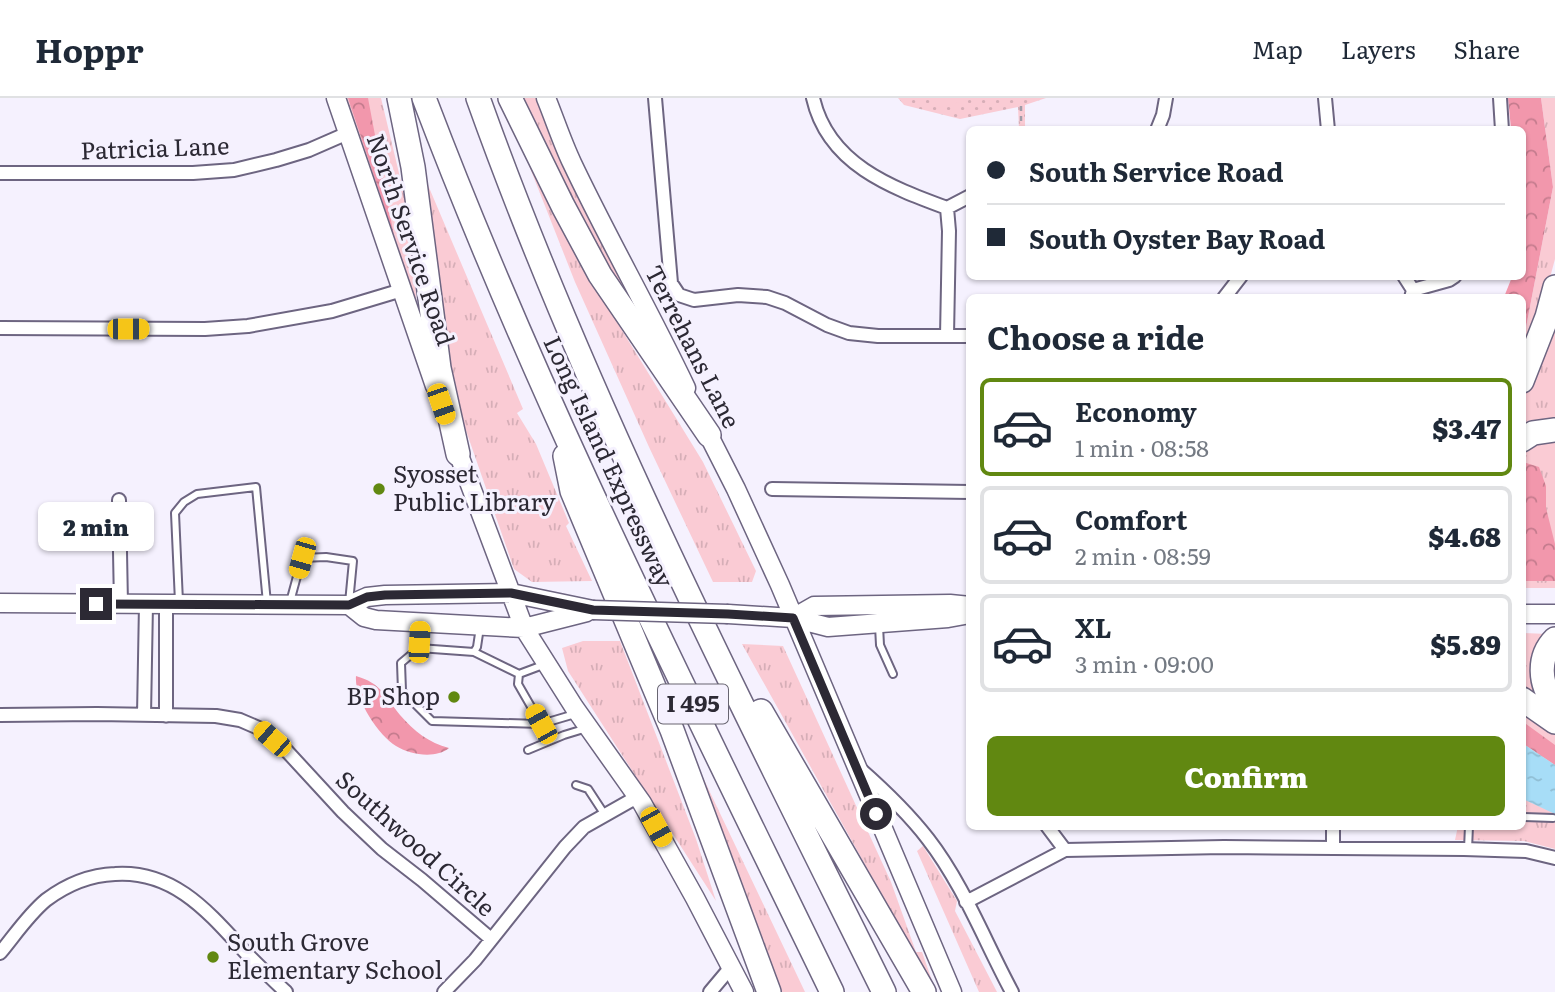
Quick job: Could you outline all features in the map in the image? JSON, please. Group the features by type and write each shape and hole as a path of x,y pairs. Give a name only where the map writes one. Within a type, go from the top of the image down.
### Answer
{"highway":[{"path":"399,98 412,167 439,368 458,454"},
{"name":"Long Island Expressway","path":"424,98 503,296 556,415 831,992"},
{"name":"Long Island Expressway","path":"478,98 503,169 554,296 655,523 884,992"},
{"path":"510,98 600,275 709,435"},
{"path":"1526,371 1547,317 1555,287"},
{"path":"556,415 572,491 672,730 769,992"},
{"path":"1526,437 1533,433 1555,430"},
{"path":"1555,639 1545,653 1542,672 1545,689 1555,704"},
{"path":"725,669 760,709 924,992"},
{"path":"1526,702 1555,722"}],"main road":[{"name":"North Service Road","path":"336,98 458,454 524,628 638,797 744,992"},
{"name":"Terrehans Lane","path":"546,98 607,235 659,330 780,585 952,992"},
{"path":"0,603 349,605 367,597 385,595 511,593 593,610 793,618 828,626 879,624 966,615"},
{"path":"349,605 364,617 376,620 524,628 593,610"},
{"path":"793,618 814,606 966,606"},
{"path":"1526,614 1555,614"}],"street":[{"path":"655,98 671,283 679,295 694,300 738,295 767,297 849,333 878,336 966,336"},
{"path":"813,98 820,120 833,142 850,160 867,172 906,193 947,208 966,198"},
{"path":"1159,126 1166,98"},
{"path":"1325,98 1328,126"},
{"path":"1500,98 1502,126"},
{"name":"Patricia Lane","path":"0,173 181,173 234,170 309,150 348,133"},
{"path":"947,208 947,336"},
{"path":"1227,294 1238,280"},
{"path":"1412,294 1445,280"},
{"path":"0,328 205,329 248,326 332,311 402,290"},
{"path":"772,489 966,492"},
{"path":"119,500 121,604"},
{"path":"144,715 146,604"},
{"path":"166,716 172,604"},
{"name":"Southwood Circle","path":"0,715 216,716 240,720 261,729 284,748 343,812 382,849 491,939"},
{"path":"855,764 895,800 929,840 950,872 1012,992"},
{"path":"444,992 475,960 584,827 638,797"},
{"path":"1050,830 1065,850"},
{"path":"1333,830 1333,848"},
{"path":"966,902 1065,850 1468,849 1526,851 1555,858"},
{"path":"0,953 35,911 74,883 103,874 146,875 171,885 206,910 286,992"},
{"path":"710,992 731,967"}],"lane":[{"path":"172,604 175,513 184,502 197,494 256,487 267,605"},
{"path":"289,605 302,558 326,557 354,561 349,605"},
{"path":"419,648 420,622"},
{"path":"879,624 880,645 893,674"},
{"path":"474,652 481,625"},
{"path":"547,664 519,674 474,652 419,648 401,663 402,691 432,722 541,724 584,720"},
{"path":"519,674 518,684 541,724"},
{"path":"528,750 564,735 584,720"},
{"path":"576,785 588,789 605,815"},
{"path":"1526,817 1553,818"},
{"path":"1468,849 1469,830"}],"path":[{"path":"1021,106 1021,126"}],"green space":[{"path":"344,98 381,98 404,194 417,308"},
{"path":"348,98 368,98 394,236"},
{"path":"521,98 536,98 626,289 619,292"},
{"path":"898,98 1046,98 1025,105 1025,126 1019,126 1018,107 960,119 904,105"},
{"path":"935,98 971,98 972,99 937,108"},
{"path":"1508,98 1541,98 1553,187 1526,327 1526,294 1505,294 1511,280 1526,280 1526,126 1511,126"},
{"path":"1541,98 1555,98 1555,259 1526,356 1526,327 1553,187"},
{"path":"517,135 588,275 703,462 756,571 752,582 713,582 575,282"},
{"path":"425,178 523,409 517,413 536,444 569,523 566,526 592,581 532,582 514,569 445,370"},
{"path":"1555,304 1555,425 1526,433 1526,386"},
{"path":"1555,437 1555,588 1526,588 1526,443"},
{"path":"1526,463 1539,467 1546,486 1546,508 1555,544 1555,581 1526,581"},
{"path":"1526,633 1548,634 1548,711 1526,695"},
{"path":"583,641 620,641 696,839 716,901 568,671 562,648"},
{"path":"742,644 783,646 891,882 916,952 922,952 936,992 934,992"},
{"path":"356,676 377,686 416,731 428,740 449,748 430,755 402,749 389,741 368,715 359,695"},
{"path":"1526,712 1555,732 1555,849 1524,841 1455,840 1457,830 1526,830"},
{"path":"1526,724 1555,745 1555,765 1526,746"},
{"path":"678,725 805,992 775,992"},
{"path":"923,846 957,901 955,911 997,992 979,992 917,851"}],"water":[{"path":"1526,746 1555,765 1555,814 1526,800"}],"place":[{"name":"Syosset Public Library","path":"379,489"},
{"name":"BP Shop","path":"454,697"},
{"name":"South Grove Elementary School","path":"213,957"}],"route":[{"path":"96,604 349,605 367,597 385,595 511,593 593,610 793,618 876,814"}]}
